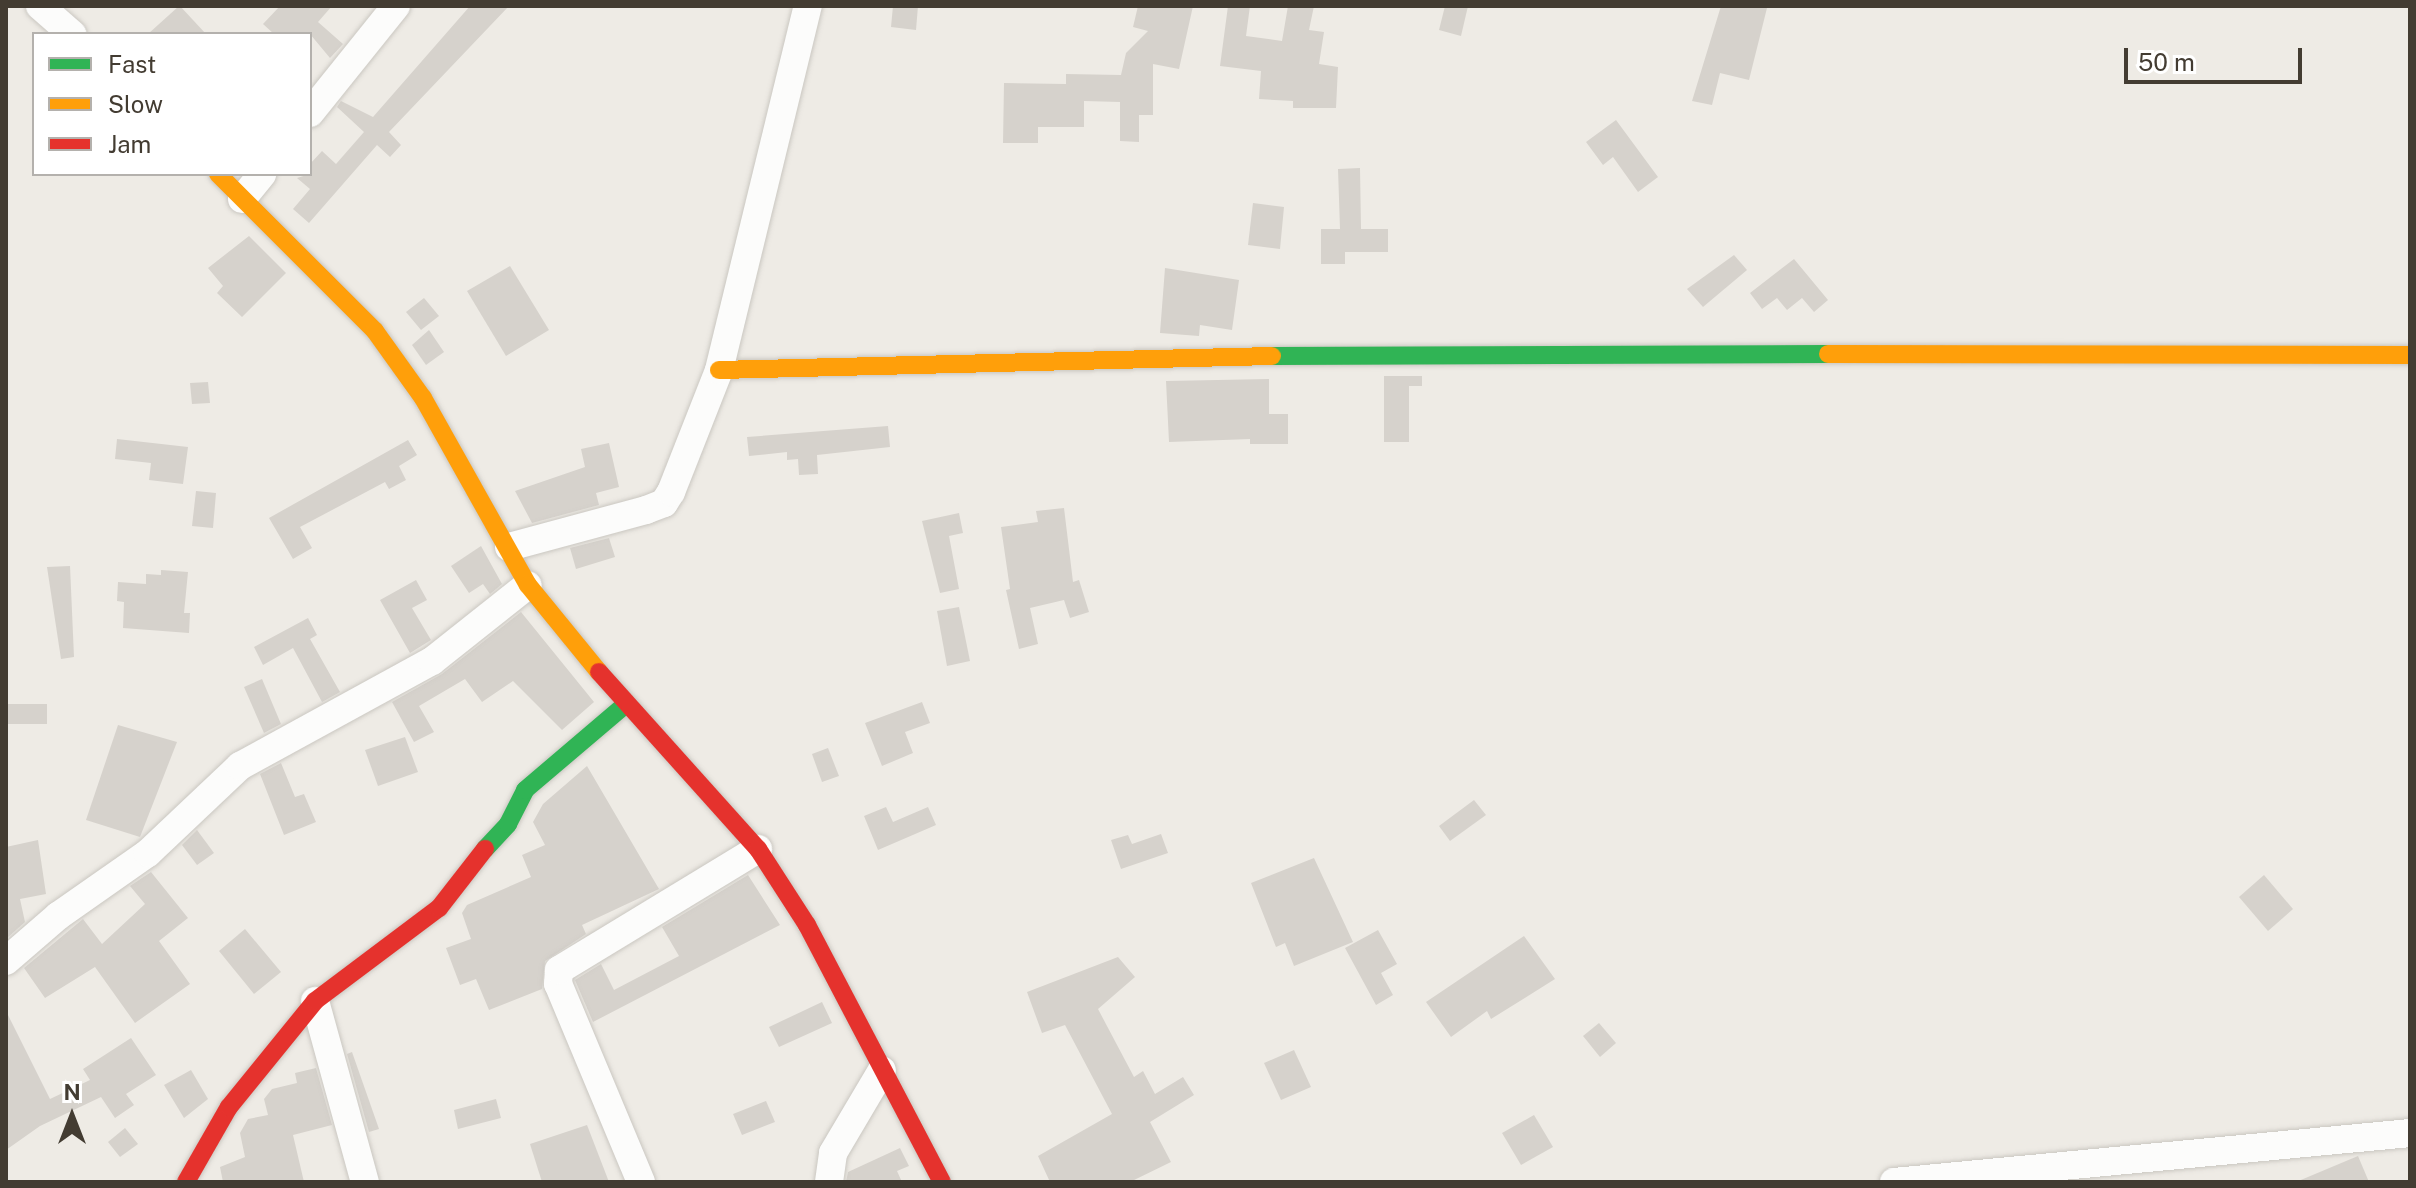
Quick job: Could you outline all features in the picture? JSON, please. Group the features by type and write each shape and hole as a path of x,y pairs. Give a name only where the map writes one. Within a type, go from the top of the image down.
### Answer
{"street":[{"path":"40,6 70,32"},
{"path":"312,111 396,6"},
{"path":"509,547 664,503 719,370 808,6"},
{"path":"220,176 375,331 423,398 528,585 625,705 758,849 807,925 942,1182"},
{"path":"242,199 260,176"},
{"path":"719,370 1373,354 2410,355"},
{"path":"6,961 58,916 148,853 240,766 432,661 528,585"},
{"path":"195,1175 229,1107 315,1001 439,908 459,876 508,824 525,790 625,705"},
{"path":"641,1182 558,984 559,970 758,849"},
{"path":"315,1001 365,1182"},
{"path":"829,1182 833,1153 882,1070"},
{"path":"1894,1182 2410,1133"}],"building":[{"path":"179,6 204,32 150,32"},
{"path":"280,6 332,6 318,22 343,44 330,58 312,36 312,32 272,32 263,24"},
{"path":"470,6 509,6 389,132 401,145 390,157 377,145 309,223 293,209 310,189 297,178 312,176 312,162 322,151 336,164 364,132 337,107 341,101 373,117"},
{"path":"893,6 918,6 916,30 891,27"},
{"path":"1138,6 1193,6 1179,69 1153,64 1153,115 1139,115 1139,142 1120,141 1120,102 1084,101 1084,127 1038,127 1038,143 1003,143 1004,83 1066,84 1066,74 1121,75 1126,53 1148,31 1133,27"},
{"path":"1228,6 1250,6 1246,36 1282,41 1288,6 1314,6 1309,30 1324,32 1319,64 1338,67 1336,108 1293,108 1293,101 1259,99 1261,71 1220,66"},
{"path":"1445,6 1468,6 1461,36 1439,30"},
{"path":"1721,6 1767,8 1749,80 1720,73 1712,105 1692,101"},
{"path":"1616,120 1658,177 1638,192 1613,157 1603,165 1586,142"},
{"path":"1360,168 1361,229 1388,229 1388,252 1345,252 1345,264 1321,264 1321,229 1340,229 1338,169"},
{"path":"1253,203 1284,207 1280,249 1248,245"},
{"path":"249,236 286,273 242,317 217,293 223,286 208,268"},
{"path":"1734,255 1747,270 1703,307 1687,289"},
{"path":"1794,259 1828,300 1814,312 1802,298 1787,310 1777,298 1762,309 1750,293"},
{"path":"510,266 549,330 506,356 467,291"},
{"path":"1165,268 1239,280 1232,330 1200,325 1199,336 1160,333"},
{"path":"424,298 439,316 421,330 406,312"},
{"path":"429,330 444,352 426,365 412,345"},
{"path":"1384,376 1422,376 1422,386 1409,386 1409,442 1384,442"},
{"path":"1269,379 1269,414 1288,414 1288,444 1250,444 1250,439 1169,442 1166,381"},
{"path":"208,382 210,403 192,404 190,383"},
{"path":"888,426 890,447 817,455 818,474 799,475 798,459 787,460 787,452 749,456 747,437"},
{"path":"117,439 188,447 183,484 149,480 151,463 115,459"},
{"path":"408,440 417,455 399,466 406,480 389,489 385,482 300,527 312,548 293,559 269,518"},
{"path":"609,443 619,487 596,493 599,505 532,523 515,491 585,467 581,449"},
{"path":"196,491 216,493 213,528 192,526"},
{"path":"1064,508 1073,582 1079,580 1089,612 1070,618 1064,600 1030,608 1038,644 1019,649 1006,590 1010,589 1001,527 1038,522 1036,511"},
{"path":"959,513 963,533 949,536 959,589 940,593 922,521"},
{"path":"609,538 615,557 576,569 570,548"},
{"path":"481,546 502,584 490,594 483,584 469,593 451,566"},
{"path":"70,566 74,657 61,659 47,567"},
{"path":"161,570 188,572 184,613 190,613 189,633 123,628 124,602 117,601 118,582 146,584 146,574 161,575"},
{"path":"416,580 427,600 412,608 431,640 410,653 380,600"},
{"path":"959,607 970,661 947,666 937,611"},
{"path":"521,612 594,702 562,730 513,681 482,702 465,679 419,706 434,732 414,742 392,702 442,674"},
{"path":"308,618 317,635 310,639 340,692 322,702 293,648 263,665 254,647"},
{"path":"262,679 281,724 264,733 244,687"},
{"path":"922,702 930,723 905,732 913,753 882,766 865,723"},
{"path":"6,704 47,704 47,724 6,724"},
{"path":"118,725 177,742 140,837 86,820"},
{"path":"405,737 418,772 378,786 365,750"},
{"path":"828,748 839,776 822,782 812,754"},
{"path":"281,763 295,797 304,794 316,822 284,835 260,774"},
{"path":"587,766 659,889 582,925 586,934 545,961 542,989 489,1010 476,979 460,985 446,948 471,939 462,913 467,905 531,877 522,855 545,845 533,822 543,804"},
{"path":"1474,800 1486,815 1450,841 1439,826"},
{"path":"886,807 893,822 928,807 936,825 878,850 864,816"},
{"path":"197,830 214,853 197,865 182,845"},
{"path":"1161,834 1168,853 1121,869 1111,840 1128,835 1132,844"},
{"path":"38,840 46,894 20,899 25,922 7,938 6,847"},
{"path":"1314,858 1353,942 1294,966 1285,943 1276,947 1251,883"},
{"path":"151,872 188,918 159,941 190,984 135,1023 95,967 45,998 24,968 83,919 102,944 145,904 130,886"},
{"path":"748,875 780,925 593,1022 575,980 601,964 614,990 679,956 662,927"},
{"path":"2264,875 2293,909 2268,931 2239,897"},
{"path":"245,929 281,972 254,994 219,951"},
{"path":"1378,930 1397,964 1381,973 1393,995 1376,1005 1345,948"},
{"path":"1524,936 1555,979 1491,1019 1487,1011 1451,1037 1426,1002"},
{"path":"1118,957 1135,977 1098,1009 1134,1077 1143,1071 1155,1094 1183,1077 1194,1095 1150,1122 1171,1162 1130,1182 1050,1182 1038,1156 1112,1114 1065,1025 1042,1033 1027,992"},
{"path":"822,1002 832,1023 779,1047 769,1027"},
{"path":"6,1011 50,1099 90,1080 83,1069 131,1038 156,1075 126,1094 134,1105 115,1118 101,1097 40,1126 6,1150"},
{"path":"1599,1023 1616,1043 1600,1057 1583,1036"},
{"path":"1294,1050 1311,1087 1281,1100 1264,1063"},
{"path":"352,1052 379,1129 369,1132 347,1054"},
{"path":"316,1068 332,1125 293,1135 304,1182 223,1182 220,1167 245,1157 240,1133 248,1119 268,1115 264,1099 272,1089 297,1083 295,1073"},
{"path":"191,1070 208,1099 184,1118 164,1085"},
{"path":"496,1099 501,1118 458,1129 454,1110"},
{"path":"766,1101 775,1122 742,1135 733,1114"},
{"path":"1534,1115 1553,1147 1521,1165 1502,1133"},
{"path":"587,1125 609,1182 542,1182 530,1144"},
{"path":"125,1128 138,1144 120,1157 108,1142"},
{"path":"900,1148 909,1166 897,1171 902,1182 846,1182 848,1172"},
{"path":"2358,1156 2369,1182 2296,1182"}],"traffic: fast":[{"path":"1272,356 1828,354"},
{"path":"485,849 508,824 525,790 625,705"}],"traffic: slow":[{"path":"220,176 375,331 423,398 528,585 599,672"},
{"path":"1828,354 2410,355"},
{"path":"719,370 1272,356"}],"traffic: jam":[{"path":"599,672 758,849 807,925 942,1182"},
{"path":"186,1182 229,1107 315,1001 439,908 485,849"}]}
